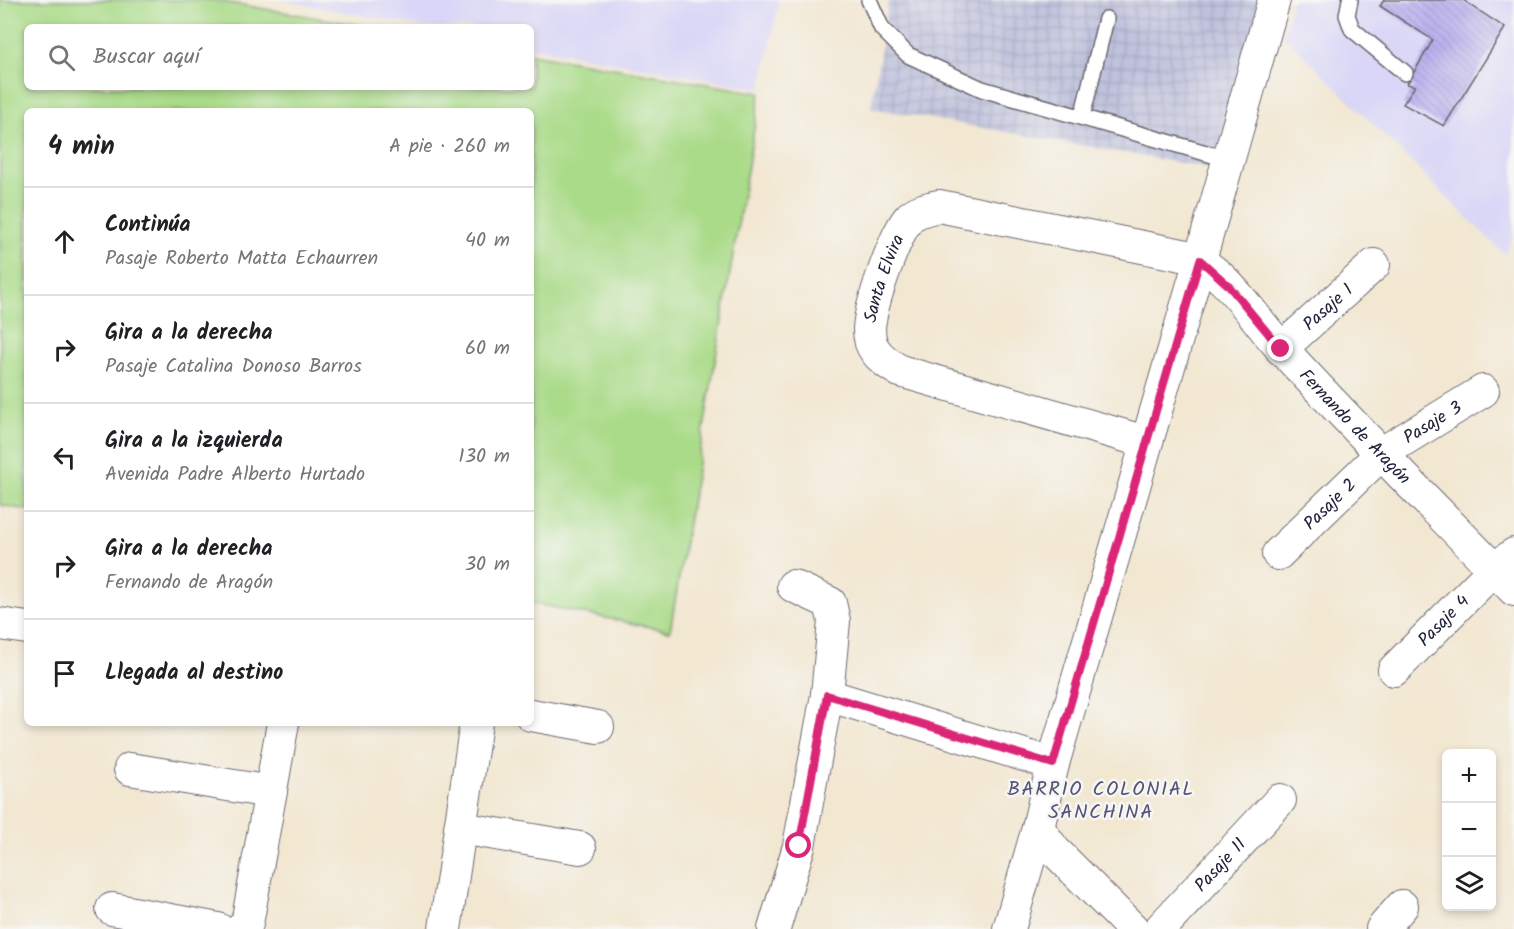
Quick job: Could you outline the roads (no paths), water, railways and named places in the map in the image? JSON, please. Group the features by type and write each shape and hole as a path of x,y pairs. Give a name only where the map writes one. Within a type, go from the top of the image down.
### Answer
{"street":[{"path":"1009,929 1038,828 1053,764 1274,0"},
{"name":"Santa Elvira","path":"1146,442 900,371 884,361 872,345 869,330 882,276 897,237 909,218 922,210 939,206 1200,260"},
{"name":"Fernando de Aragón","path":"1200,260 1228,285 1281,349 1382,453 1507,571"},
{"name":"Pasaje 1","path":"1281,349 1374,265"},
{"name":"Pasaje 3","path":"1382,453 1483,391"},
{"name":"Pasaje 2","path":"1278,555 1382,453"},
{"name":"Pasaje 4","path":"1394,670 1507,571"},
{"path":"774,929 799,846 827,695 834,621 830,603 793,586"},
{"path":"0,624 24,628"},
{"path":"827,695 1053,764"},
{"path":"534,716 598,727"},
{"path":"241,929 247,924 282,726"},
{"path":"445,929 476,726"},
{"path":"130,770 271,792"},
{"name":"Pasaje 11","path":"1160,929 1280,800"},
{"path":"460,828 580,848"},
{"path":"1038,828 1054,850 1133,929"},
{"path":"1382,929 1402,906"},
{"path":"112,909 218,929"}],"lane":[{"path":"869,0 882,29 908,55 982,89 1227,159"},
{"path":"1350,0 1347,15 1352,29 1405,73"},
{"path":"1082,117 1106,19"}],"district":[{"name":"BARRIO COLONIAL SANCHINA","path":"1101,800"}]}
